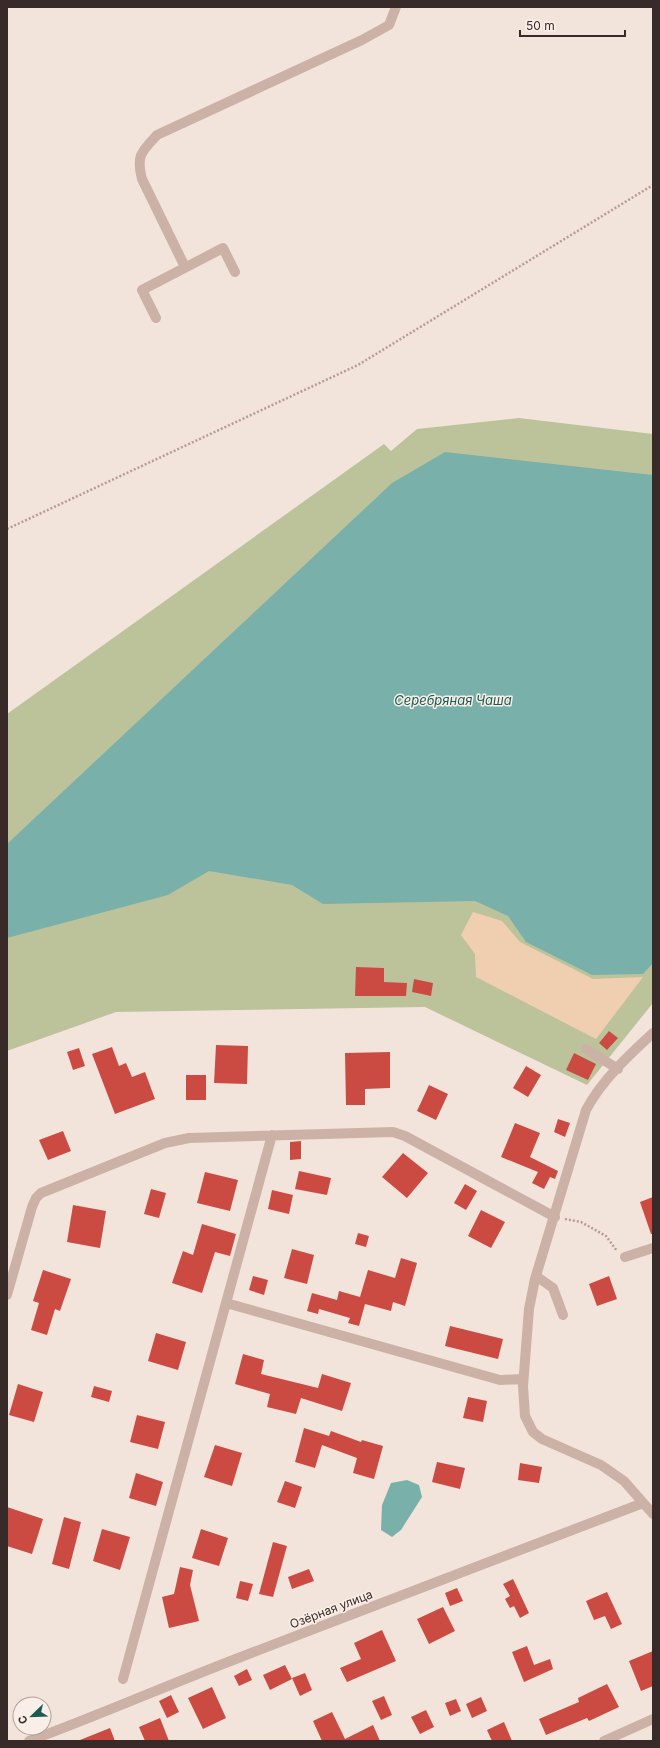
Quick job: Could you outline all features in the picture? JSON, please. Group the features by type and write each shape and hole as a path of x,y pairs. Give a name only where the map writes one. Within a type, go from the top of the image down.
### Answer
{"street":[{"path":"185,268 142,179 138,164 144,149 157,136 362,40 389,24 396,7"},
{"path":"156,318 142,290 223,248 235,272"},
{"path":"653,1033 595,1093 586,1110 536,1276 529,1309 523,1379 526,1416 528,1425 533,1432 542,1439 601,1465 624,1481 653,1514"},
{"path":"586,1049 618,1068"},
{"path":"7,1295 32,1207 36,1198 41,1193 176,1140 189,1138 394,1132 405,1136 555,1217"},
{"path":"123,1679 272,1135"},
{"path":"625,1257 653,1248"},
{"path":"536,1276 553,1288 563,1315"},
{"path":"226,1303 500,1380 523,1379"},
{"name":"Озёрная улица","path":"29,1741 90,1719 239,1657 505,1557 643,1503"},
{"path":"604,1741 653,1719"}],"path":[{"path":"7,529 358,365 653,185"},
{"path":"555,1217 581,1222 606,1236 615,1250 625,1257"}],"green space":[{"name":"Серебряная Чаша","path":"519,418 653,434 653,1003 587,1085 425,1007 116,1012 7,1051 7,714 384,444 391,451 417,429"}],"sand":[{"path":"473,912 502,921 520,942 593,979 643,977 596,1039 476,977 475,954 461,935"}],"water":[{"name":"Серебряная Чаша","path":"445,452 653,475 653,963 643,974 592,975 526,942 508,916 475,901 323,904 292,885 209,871 168,895 7,938 7,844 392,483"},
{"path":"407,1480 419,1485 422,1497 401,1530 392,1537 381,1530 382,1505 391,1483"}],"building":[{"path":"356,967 384,968 384,982 407,983 406,996 355,996"},
{"path":"414,979 433,983 431,996 412,992"},
{"path":"609,1031 618,1038 607,1050 599,1043"},
{"path":"216,1045 248,1046 247,1084 214,1083"},
{"path":"112,1047 119,1066 126,1063 132,1077 145,1072 155,1099 115,1114 92,1054"},
{"path":"79,1048 85,1066 73,1070 67,1052"},
{"path":"390,1052 390,1088 365,1089 365,1105 346,1105 345,1053"},
{"path":"574,1053 596,1064 588,1080 566,1070"},
{"path":"526,1066 541,1075 528,1097 513,1088"},
{"path":"186,1075 206,1075 206,1100 186,1100"},
{"path":"429,1085 448,1094 436,1120 417,1111"},
{"path":"558,1119 570,1123 565,1137 554,1132"},
{"path":"515,1123 540,1133 530,1157 558,1171 555,1179 550,1177 544,1189 532,1183 538,1172 501,1157"},
{"path":"63,1131 71,1151 48,1160 39,1140"},
{"path":"301,1141 301,1159 290,1160 290,1142"},
{"path":"403,1153 428,1173 407,1198 382,1177"},
{"path":"299,1171 331,1178 327,1195 295,1189"},
{"path":"205,1172 238,1180 230,1211 197,1203"},
{"path":"465,1184 477,1191 466,1210 454,1203"},
{"path":"151,1189 166,1193 159,1218 144,1214"},
{"path":"272,1190 293,1195 289,1214 268,1209"},
{"path":"653,1197 653,1234 651,1234 640,1202"},
{"path":"73,1205 106,1211 100,1248 67,1242"},
{"path":"481,1210 505,1222 491,1248 468,1236"},
{"path":"202,1224 236,1234 230,1256 215,1252 202,1293 172,1283 183,1251 193,1255"},
{"path":"358,1233 369,1236 366,1247 355,1244"},
{"path":"292,1249 314,1255 307,1284 284,1278"},
{"path":"401,1258 417,1263 405,1306 393,1302 391,1311 365,1304 359,1326 348,1323 350,1318 319,1309 318,1314 307,1311 312,1293 337,1300 339,1291 360,1297 368,1270 395,1278"},
{"path":"43,1270 71,1279 60,1311 55,1309 47,1335 31,1330 39,1303 33,1301"},
{"path":"253,1276 268,1280 264,1295 249,1290"},
{"path":"609,1276 617,1299 597,1306 589,1284"},
{"path":"450,1326 503,1339 498,1359 445,1346"},
{"path":"156,1333 186,1342 178,1370 148,1361"},
{"path":"243,1354 264,1360 261,1374 318,1388 322,1374 351,1383 342,1411 301,1398 296,1414 267,1407 270,1394 235,1384"},
{"path":"18,1384 43,1392 34,1422 9,1415"},
{"path":"94,1386 112,1391 109,1402 91,1397"},
{"path":"468,1397 487,1401 483,1422 463,1418"},
{"path":"137,1415 165,1422 158,1449 130,1442"},
{"path":"304,1428 329,1436 331,1431 361,1442 362,1440 383,1446 374,1479 353,1473 357,1458 322,1445 315,1468 295,1462"},
{"path":"215,1445 242,1453 232,1486 204,1477"},
{"path":"437,1462 465,1468 460,1489 432,1482"},
{"path":"520,1463 542,1467 539,1483 518,1480"},
{"path":"136,1473 163,1482 156,1506 129,1498"},
{"path":"285,1481 302,1487 295,1508 277,1502"},
{"path":"7,1507 43,1519 32,1554 7,1546"},
{"path":"64,1517 81,1522 69,1569 52,1564"},
{"path":"102,1529 130,1537 120,1570 93,1561"},
{"path":"201,1529 228,1538 219,1566 192,1558"},
{"path":"273,1542 287,1546 273,1597 259,1594"},
{"path":"180,1567 193,1570 190,1585 199,1621 169,1628 162,1597 174,1594"},
{"path":"309,1569 314,1581 292,1589 288,1577"},
{"path":"513,1579 529,1613 520,1618 514,1606 510,1608 505,1599 510,1596 503,1584"},
{"path":"240,1581 253,1584 248,1601 236,1598"},
{"path":"457,1588 463,1601 450,1606 445,1593"},
{"path":"607,1592 622,1624 611,1629 605,1616 594,1620 586,1601"},
{"path":"443,1607 455,1631 429,1644 417,1619"},
{"path":"382,1630 396,1661 347,1682 340,1668 361,1659 354,1643"},
{"path":"527,1646 534,1665 550,1659 553,1669 524,1682 512,1652"},
{"path":"653,1651 653,1686 641,1691 629,1661"},
{"path":"285,1665 292,1679 270,1690 263,1675"},
{"path":"247,1669 252,1680 239,1686 234,1676"},
{"path":"305,1673 312,1690 300,1696 292,1678"},
{"path":"607,1684 619,1707 589,1721 587,1718 546,1735 539,1719 579,1702 578,1698"},
{"path":"212,1687 226,1718 203,1729 188,1698"},
{"path":"171,1695 179,1712 167,1718 159,1701"},
{"path":"384,1696 392,1715 381,1720 372,1701"},
{"path":"481,1697 487,1711 472,1718 466,1704"},
{"path":"456,1699 461,1711 450,1716 445,1703"},
{"path":"426,1710 434,1727 420,1734 411,1717"},
{"path":"332,1712 345,1739 373,1725 380,1741 322,1741 313,1721"},
{"path":"160,1718 169,1741 145,1741 139,1727"},
{"path":"504,1722 512,1741 492,1741 487,1730"},
{"path":"110,1728 115,1741 80,1741 80,1740"}]}
